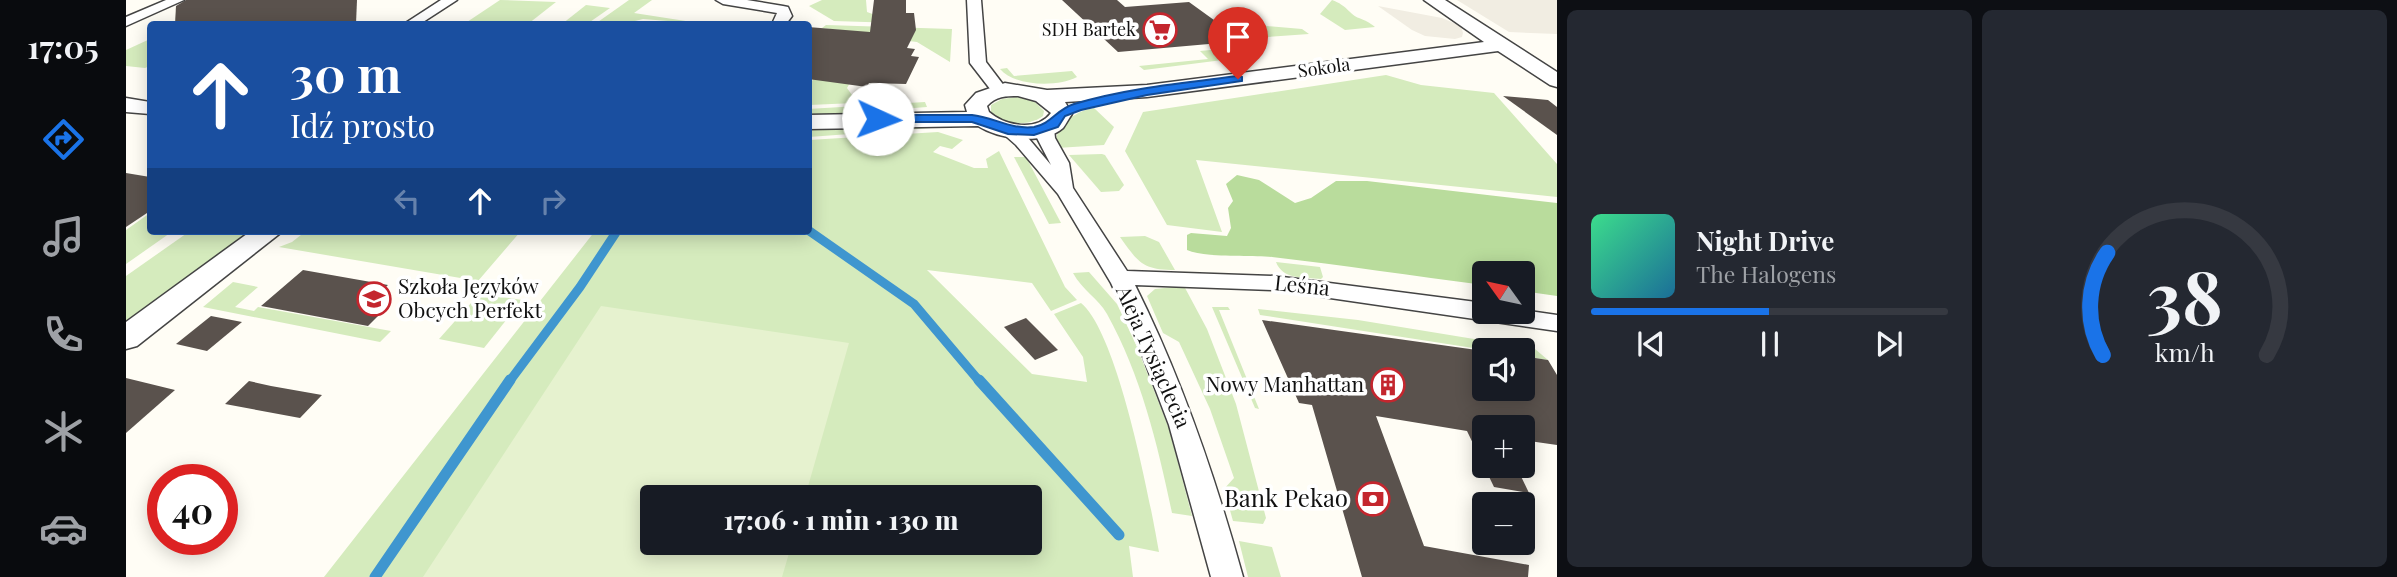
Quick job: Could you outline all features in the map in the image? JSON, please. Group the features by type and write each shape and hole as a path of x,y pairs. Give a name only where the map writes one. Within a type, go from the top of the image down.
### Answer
{"street":[{"path":"126,22 177,0"},
{"path":"416,21 450,0"},
{"path":"723,0 783,10 785,16 781,21"},
{"path":"974,0 978,63 1000,91"},
{"path":"1433,0 1557,80"},
{"name":"Sokola","path":"1050,113 1147,91 1502,45"},
{"path":"812,122 979,112 1008,130 1028,131 1050,113 1023,91 1000,91 985,95 979,112"},
{"path":"126,105 147,108"},
{"name":"Aleja Tysiąclecia","path":"1050,113 1046,138 1060,163 1065,189"},
{"name":"Aleja Tysiąclecia","path":"1008,130 1024,140 1041,165 1065,189 1119,278 1149,336 1178,407 1227,577"},
{"path":"126,338 264,235"},
{"name":"Leśna","path":"1119,278 1275,283 1472,310"},
{"name":"Leśna","path":"1535,320 1557,323"}],"green space":[{"path":"500,0 556,2 532,21 468,21"},
{"path":"629,0 652,0 634,13 686,21 643,19 599,21"},
{"path":"822,0 866,0 867,12 897,23 834,21 809,6"},
{"path":"1332,0 1375,27 1345,30 1320,14"},
{"path":"586,5 610,8 591,21 566,21"},
{"path":"826,25 952,29 950,62 917,42 877,37 847,88 852,95 859,95 855,103 812,105 812,81 839,30 822,28"},
{"path":"1256,25 1302,29 1309,34 1268,37 1251,30"},
{"path":"147,40 147,67 126,66 126,50"},
{"path":"1243,47 1255,53 1254,56 1144,70 1139,66 1208,59 1200,51"},
{"path":"1007,68 1014,76 1072,71 1077,77 1037,84 1016,79 1000,69"},
{"path":"1386,75 1421,85 1494,93 1557,164 1557,197 1196,160 1222,232 1167,225 1125,151 1143,112"},
{"path":"1017,97 1035,102 1044,111 1043,116 1031,122 1017,123 1003,120 991,112 991,105 1002,99"},
{"path":"925,102 927,107 812,116 812,109"},
{"path":"1094,108 1114,127 1104,145 1057,148 1058,133 1066,121"},
{"path":"931,126 812,137 812,129"},
{"path":"938,132 963,140 952,149 940,146 933,152 974,168 988,168 986,159 999,151 1065,287 1077,300 1051,311 1032,283 927,270 1032,374 1087,382 1083,357 1054,314 1081,303 1095,320 1108,347 1130,420 1159,552 1129,546 1133,577 324,577 592,235 812,235 812,140"},
{"path":"1102,154 1124,185 1119,191 1101,192 1069,155"},
{"path":"1014,157 1026,157 1061,223 1049,224"},
{"path":"1237,175 1259,180 1295,203 1311,198 1336,181 1367,181 1557,203 1557,296 1535,293 1535,261 1472,261 1472,283 1299,260 1205,254 1187,250 1187,235 1191,233 1227,236 1231,228 1228,208 1233,201 1226,184"},
{"path":"147,215 147,235 167,235 126,264 126,230"},
{"path":"184,235 244,235 126,324 126,276"},
{"path":"301,235 518,235 478,281 279,247"},
{"path":"1145,236 1159,242 1175,270 1155,268 1142,263 1120,237"},
{"path":"1276,262 1320,267 1323,277 1321,279 1289,275 1279,268"},
{"path":"1089,272 1117,304 1137,347 1169,429 1192,516 1172,513 1154,437 1130,361 1107,314 1073,273"},
{"path":"233,282 258,287 235,307 254,311 258,307 391,331 380,342 203,307"},
{"path":"1184,286 1207,329 1236,404 1266,518 1263,524 1233,521 1224,489 1234,478 1210,409 1179,342 1163,333 1147,296 1155,289"},
{"path":"480,293 522,300 484,348 439,339"},
{"path":"601,306 849,343 808,485 640,485 640,555 788,555 782,577 423,577"},
{"path":"1212,307 1228,307 1230,310 1219,310 1259,409 1255,408"},
{"path":"1258,309 1358,320 1472,339 1472,348 1260,315"},
{"path":"1535,349 1548,360 1535,358"},
{"path":"1239,541 1272,547 1281,577 1248,577"}],"shaded area":[{"path":"1457,0 1557,0 1557,34 1509,32"},
{"path":"1378,6 1442,18 1461,26 1462,37 1455,39 1425,36"}],"building":[{"path":"186,0 357,0 356,21 175,21 176,6"},
{"path":"874,0 906,0 906,13 914,13 916,30 907,48 915,49 911,56 919,57 906,84 869,83 867,87 812,80 812,27 870,32"},
{"name":"SDH Bartek","path":"1062,0 1117,0 1125,7 1189,2 1243,41 1118,52"},
{"path":"1503,96 1548,100 1557,107 1557,135"},
{"path":"126,173 147,176 147,213 126,227"},
{"name":"Szkoła Języków Obcych Perfekt","path":"303,270 388,285 373,299 391,303 368,326 261,306"},
{"path":"211,316 242,322 207,351 176,344"},
{"path":"1026,318 1058,350 1035,360 1004,327"},
{"path":"1262,320 1472,349 1472,401 1535,401 1535,358 1548,360 1557,375 1557,445 1535,442 1535,415 1472,415 1472,441 1467,431 1376,416 1424,546 1529,565 1528,577 1362,577 1312,405 1299,403"},
{"path":"126,378 175,390 126,433"},
{"path":"249,381 322,395 300,418 225,404"},
{"path":"1490,478 1522,478 1529,492 1523,492 1494,487"}],"waterway":[{"path":"812,233 914,304 980,382"},
{"path":"509,382 580,287 614,235"},
{"path":"375,577 510,380"},
{"path":"979,380 1119,535"}],"place":[{"name":"SDH Bartek","path":"1160,30"},
{"name":"Szkoła Języków Obcych Perfekt","path":"374,299"},
{"name":"Nowy Manhattan","path":"1388,385"},
{"name":"Bank Pekao","path":"1373,499"}],"route":[{"path":"878,119 972,118 983,119 1008,130 1034,131 1054,125 1061,114 1077,107 1147,91 1238,79"}]}
